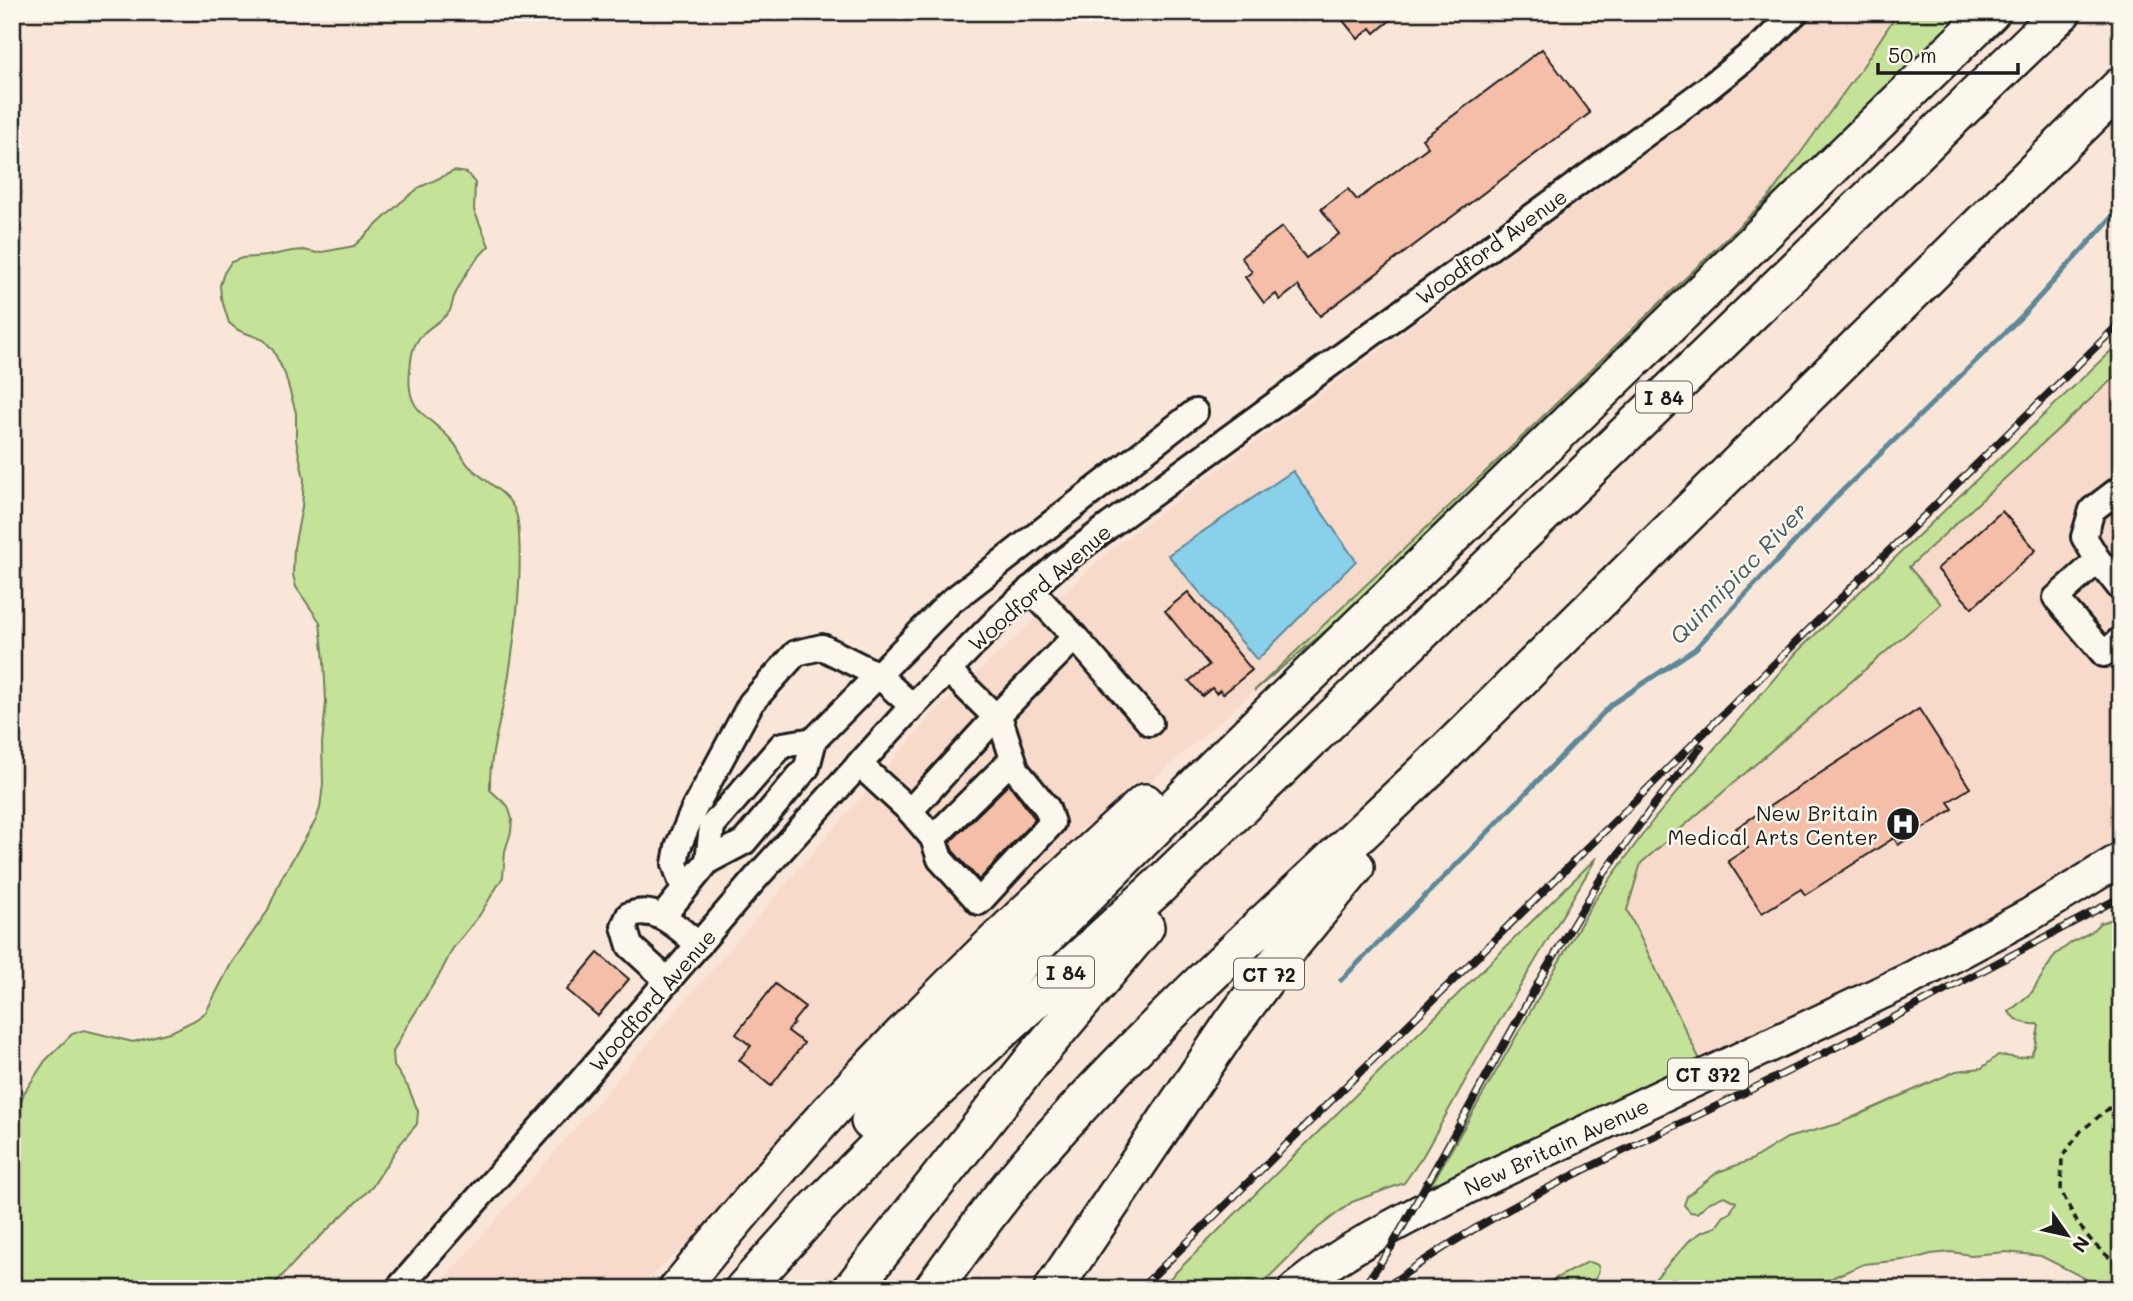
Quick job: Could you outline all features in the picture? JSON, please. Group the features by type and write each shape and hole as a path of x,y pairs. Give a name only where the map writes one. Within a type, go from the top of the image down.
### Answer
{"highway":[{"path":"726,1289 813,1184 998,984 1219,762 1991,12"},
{"name":"I 84","path":"744,1289 817,1208 907,1117 1147,897 2062,12"},
{"path":"933,1289 1002,1195 1103,1082 1194,991 1376,819 2121,86"},
{"path":"678,1289 842,1098 1002,935 1190,763 1354,631"},
{"path":"852,1289 1022,1073 1121,955 1337,727 1393,659"},
{"name":"CT 72","path":"1053,1289 1213,1052 1286,951 1352,871 1478,732 1516,682"}],"main road":[{"name":"New Britain Avenue","path":"1295,1289 1320,1269 1364,1241 1409,1217 1927,970 2031,914 2121,859"}],"street":[{"name":"Woodford Avenue","path":"398,1289 755,879 947,668 1030,589 1110,525 1707,89 1763,44 1796,12"},
{"path":"663,916 708,861 744,842 807,767 814,740 949,603 1195,411"},
{"path":"2121,488 2091,510 2084,537 2121,589"},
{"path":"2098,560 2056,598 2104,654 2121,639"},
{"path":"1030,589 1150,723"},
{"path":"910,811 996,717 1075,637"},
{"path":"684,890 676,864 678,847 694,809 751,703 796,653 822,647 878,675 912,706"},
{"path":"859,764 910,811 933,838 940,859 979,902 1052,823 1047,808 1017,771 1001,722 947,668"},
{"path":"708,861 712,826 782,745 814,740"},
{"path":"933,838 1013,759"},
{"path":"668,981 630,946 624,926 629,915 638,911 663,916 699,945"}],"path":[{"path":"2121,1103 2113,1105 2081,1131 2062,1157 2061,1191 2078,1224 2094,1244 2121,1268"}],"shaded area":[{"path":"1811,12 1898,12 1863,66 1769,197 1499,459 1254,691 971,940 705,1229 635,1289 436,1289 932,715 1110,550 1764,65"},
{"name":"New Britain Medical Arts Center","path":"2121,371 2121,845 1926,959 1704,1068 1627,910 1641,863 1941,604 1908,567"}],"green space":[{"path":"1898,12 1970,12 1385,581 1254,691 1499,459 1769,197 1863,66"},
{"path":"454,171 467,173 475,183 474,210 489,246 465,276 450,311 423,334 415,345 411,357 409,385 415,405 453,442 471,468 507,498 516,513 520,561 516,622 490,776 490,790 508,806 512,819 503,877 479,916 453,948 393,1052 394,1066 408,1087 418,1111 417,1124 400,1144 372,1187 304,1252 270,1289 12,1289 12,1248 15,1243 20,1186 12,1161 15,1118 24,1093 45,1061 72,1034 84,1030 133,1042 173,1031 206,1012 231,964 267,912 282,877 316,820 320,808 326,702 324,661 320,622 296,587 293,575 294,547 304,479 296,440 296,413 285,374 273,350 264,340 238,330 229,323 221,297 220,285 224,273 231,262 242,258 304,250 317,253 354,246 420,187"},
{"path":"2121,341 2121,371 1909,567 1941,604 1641,863 1627,910 1704,1068 1427,1192 1592,904 1654,819 1797,652"},
{"path":"1597,857 1423,1156 1404,1183 1352,1202 1318,1228 1257,1289 1159,1289"},
{"path":"2121,921 2121,1289 2099,1289 2088,1280 2041,1256 2007,1252 1971,1255 1951,1252 1864,1264 1815,1289 1646,1289 1690,1240 1716,1227 1724,1216 1730,1213 1736,1202 1724,1196 1708,1203 1697,1213 1690,1212 1684,1205 1687,1196 1718,1172 1751,1160 1787,1138 1838,1124 1956,1071 1982,1068 1998,1055 2019,1058 2031,1055 2039,1026 2022,1022 2009,1012 2032,992 2055,955 2091,932 2100,923"},
{"path":"1588,1262 1599,1268 1593,1285 1595,1289 1538,1289 1546,1283"}],"water":[{"path":"1293,471 1356,561 1257,660 1168,555"}],"building":[{"path":"1336,12 1400,12 1375,33 1371,28 1358,39"},
{"path":"1542,49 1590,113 1320,316 1298,286 1280,300 1276,294 1264,303 1245,277 1252,272 1241,257 1282,227 1306,258 1339,234 1321,209 1348,189 1357,200 1428,147 1422,139"},
{"path":"2002,511 2036,550 1972,608 1937,569"},
{"path":"1188,592 1252,670 1223,694 1220,690 1216,693 1212,688 1202,696 1189,681 1209,665 1165,611"},
{"path":"1919,709 1970,788 1948,802 1953,809 1898,845 1894,838 1805,895 1801,889 1762,913 1728,861 1748,848 1736,828"},
{"path":"1009,784 1035,819 979,880 953,851 950,842"},
{"path":"598,953 629,979 598,1016 567,990"},
{"path":"775,984 805,1007 788,1031 804,1043 771,1086 739,1060 751,1046 736,1034"}],"waterway":[{"name":"Quinnipiac River","path":"1341,980 1612,704 1695,649 1838,495 2022,316 2121,207"}],"railway":[{"path":"1140,1289 2121,322"},
{"path":"1362,1289 1392,1246 1542,976 1601,878 1653,806 1701,747"},
{"path":"1384,1289 1427,1259 1516,1205 1844,1043 2121,897"}],"place":[{"name":"New Britain Medical Arts Center","path":"1903,824"}]}
